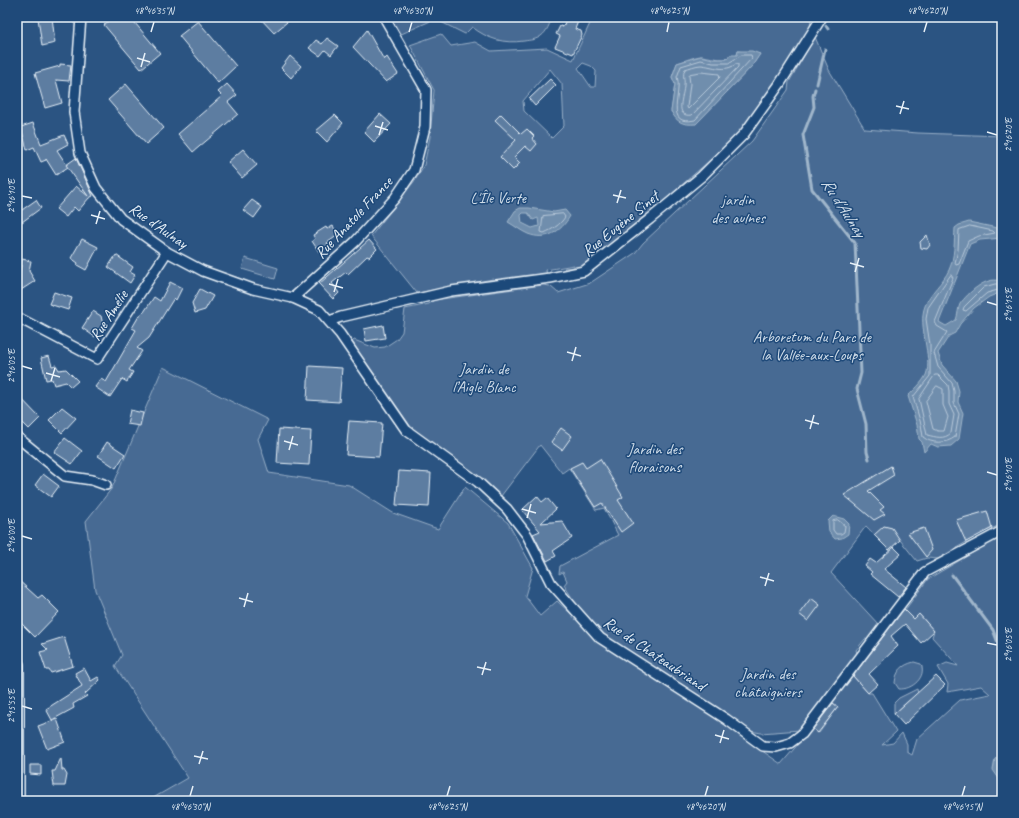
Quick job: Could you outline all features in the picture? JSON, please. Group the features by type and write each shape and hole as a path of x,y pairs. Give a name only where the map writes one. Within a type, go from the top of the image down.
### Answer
{"street":[{"name":"Rue d'Aulnay","path":"81,17 74,112 80,153 96,188 121,219 167,252 203,271 253,289 293,298 319,310 330,321"},
{"name":"Rue Anatole France","path":"293,298 355,242 395,198 414,170 425,127 426,90 384,17"},
{"name":"Rue Eugène Sinet","path":"330,321 341,317 451,292 550,278 584,271 702,176 744,134 822,17"},
{"name":"Rue Amélie","path":"17,317 97,358 167,252"},
{"name":"Rue de Chateaubriand","path":"330,321 406,430 487,490 515,518 527,535 551,583 600,638 726,719 763,746 776,747 790,744 802,734 924,572 1002,531"},
{"path":"19,439 65,476 92,480 106,485"},
{"path":"17,659 19,665 20,801"}],"green space":[{"path":"390,17 552,17 547,30 539,37 531,40 509,42 496,40 484,35 472,27 465,34 435,19 399,35"},
{"name":"L'Île Verte","path":"593,17 811,17 810,28 741,133 628,232 582,269 567,272 564,268 574,267 574,265 546,270 547,277 493,283 493,279 417,293 371,236 416,179 424,165 430,137 434,90 410,45 441,34 451,46 475,42 491,51 547,48 573,60","holes":["738,51 760,54 752,66 696,124 671,112 675,84 672,77 677,63 699,56 723,59 737,55","583,63 591,66 596,71 595,87 591,87 578,68","550,69 562,84 564,126 552,138 524,111 523,101"]},
{"name":"Arboretum du Parc de la Vallée-aux-Loups","path":"815,37 829,70 865,129 918,133 1002,136 1002,524 978,535 938,559 927,558 917,561 900,540 889,550 866,526 831,573 879,625 868,640 865,639 856,650 858,656 800,730 761,733 751,731 726,713 608,638 576,604 564,585 567,581 563,572 559,574 560,566 618,535 604,508 596,510 569,468 562,473 540,445 501,496 413,430 352,342 354,340 375,348 385,347 397,339 402,332 405,309 429,304 434,300 543,285 550,286 558,293 590,283 635,253 643,243 752,141 788,90 789,82"},
{"path":"245,258 278,268 275,279 242,269"},
{"path":"163,367 268,420 258,439 269,473 349,485 393,513 438,529 465,487 508,523 533,568 525,596 540,616 557,601 615,654 685,697 781,764 812,728 819,733 838,707 832,702 852,675 868,693 872,693 896,732 882,745 893,743 902,733 907,744 907,752 912,755 917,739 960,700 990,694 981,686 947,692 948,684 938,667 947,663 958,666 932,637 934,631 920,615 914,619 905,610 928,579 1002,537 1002,755 995,759 999,781 1002,783 1002,801 148,801 188,778 115,666 122,655 95,590 86,521 112,488"},
{"path":"914,662 921,664 922,674 920,678 913,685 904,689 899,689 895,683 898,672 906,665"},
{"path":"917,689 918,694 894,714 894,703 899,698"}],"water":[{"path":"738,51 752,51 760,54 752,66 696,124 687,124 678,121 671,111 675,84 672,77 677,63 701,56 713,59 727,59 730,55 737,55"},
{"path":"520,208 554,212 565,210 570,216 558,231 547,236 535,236 525,233 508,222 515,211","holes":["523,213 528,213 533,220 538,218 539,226 532,228 522,223 521,215"]},
{"path":"969,222 1002,229 1002,238 980,240 970,244 939,322 946,326 956,320 960,304 972,291 983,283 995,280 1000,281 1002,278 1002,292 989,297 974,308 960,324 955,333 949,336 938,353 942,365 956,381 959,391 958,402 963,413 959,439 951,446 938,447 931,444 924,452 922,442 919,439 917,425 908,396 922,381 928,368 923,314 927,301 946,275 951,265 954,249 955,228"},
{"path":"833,516 844,519 849,524 848,534 842,538 835,539 829,532 828,521"},
{"path":"1002,755 1002,783 993,770 995,759"}],"building":[{"path":"52,17 55,43 42,46 38,18"},
{"path":"113,17 130,17 160,53 141,69 104,25"},
{"path":"259,17 293,17 274,33"},
{"path":"567,17 579,19 575,29 581,31 582,35 573,54 555,47 560,36 556,34 560,26 563,27"},
{"path":"198,21 236,66 218,83 179,36"},
{"path":"367,30 384,60 387,57 398,74 386,82 353,47"},
{"path":"327,38 338,46 331,55 325,50 320,56 309,48 316,40 322,44"},
{"path":"290,56 301,66 291,78 281,68"},
{"path":"60,64 71,65 69,81 56,80 62,103 45,108 35,73 60,66"},
{"path":"550,79 556,85 535,106 529,99"},
{"path":"126,84 164,128 146,144 108,100"},
{"path":"227,84 237,95 228,102 238,114 193,152 178,134 222,96 218,92"},
{"path":"380,114 391,124 374,142 364,132"},
{"path":"501,114 521,134 527,129 534,136 532,138 537,144 531,151 525,146 514,157 520,163 513,170 500,157 516,140 495,120"},
{"path":"335,115 343,123 327,142 316,131"},
{"path":"33,123 41,144 64,135 68,144 57,150 68,167 56,175 46,159 41,162 34,147 27,150 21,127"},
{"path":"243,149 257,165 242,178 228,162"},
{"path":"76,158 93,196 89,198 78,211 74,207 66,217 56,209 76,186 88,196 66,165"},
{"path":"36,200 41,208 22,222 19,212"},
{"path":"252,200 262,207 254,218 243,210"},
{"path":"333,226 338,235 327,243 329,246 319,252 312,241 315,239 313,235 326,227 327,229"},
{"path":"927,235 930,245 927,249 921,248 920,242"},
{"path":"82,239 98,247 86,270 77,265 78,263 71,258"},
{"path":"369,240 377,249 369,257 367,256 348,274 346,272 332,283 339,293 333,299 319,284"},
{"path":"116,255 133,267 130,272 135,275 130,283 108,267"},
{"path":"22,259 31,261 29,271 35,281 21,290 18,284"},
{"path":"170,282 182,288 176,300 174,298 149,338 137,348 142,351 129,370 133,372 127,382 122,379 110,397 95,387 101,379 106,382 136,330 132,328 139,316 144,312 154,297 160,301"},
{"path":"200,289 213,296 205,310 195,313 192,303"},
{"path":"54,292 72,298 68,310 49,304"},
{"path":"93,311 101,316 103,325 95,337 82,328"},
{"path":"383,325 385,338 366,341 364,329"},
{"path":"49,356 52,366 56,365 59,370 66,369 78,381 71,387 66,382 54,385 52,379 46,380 41,358"},
{"path":"309,366 342,368 339,402 307,400"},
{"path":"17,394 40,418 29,429 23,423 17,425"},
{"path":"62,407 76,418 62,433 49,420"},
{"path":"130,410 143,413 140,426 127,424"},
{"path":"349,421 382,423 379,457 346,455"},
{"path":"561,428 572,436 562,450 551,442"},
{"path":"279,429 311,431 309,465 277,463"},
{"path":"65,438 82,451 72,464 54,452"},
{"path":"107,442 125,454 116,468 98,456"},
{"path":"600,459 623,497 618,500 633,523 621,532 602,503 595,507 570,468 582,462 586,468"},
{"path":"891,466 894,475 868,491 884,507 880,510 885,514 874,520 844,495"},
{"path":"399,471 431,473 429,507 396,505"},
{"path":"43,474 59,486 51,497 35,485"},
{"path":"537,496 542,502 547,498 556,509 541,523 562,521 572,538 553,551 556,556 547,561 533,534 540,531 522,510"},
{"path":"987,511 992,528 966,542 956,520"},
{"path":"884,526 892,528 900,540 889,550 874,535"},
{"path":"924,528 932,550 926,557 908,533"},
{"path":"894,547 901,554 884,569 906,587 898,597 870,574 872,572 865,566 870,559 876,563"},
{"path":"17,579 38,598 42,595 59,612 35,637 17,619"},
{"path":"811,598 820,605 808,621 799,614"},
{"path":"904,609 914,619 919,614 934,631 921,643 905,624 891,636 898,646 869,674 878,684 868,693 853,676"},
{"path":"64,637 73,666 51,673 49,670 46,670 40,652 48,650 42,644"},
{"path":"84,668 91,681 98,677 100,680 85,694 87,696 73,704 74,708 52,720 46,709 82,686 75,673"},
{"path":"936,676 945,685 904,725 894,714"},
{"path":"833,703 838,707 818,733 813,729"},
{"path":"57,719 65,742 47,749 38,726"},
{"path":"61,758 62,770 64,770 67,775 65,786 54,786 52,771 55,771"},
{"path":"30,765 41,765 41,775 30,774"}],"waterway":[{"name":"Ru d'Aulnay","path":"817,84 825,49"},
{"name":"Ru d'Aulnay","path":"815,89 813,96 814,107 803,135 812,189 855,243 861,373 857,389 866,424 867,452 869,459"},
{"name":"Ru d'Aulnay","path":"952,575 993,630 1002,653"}],"park label":[{"name":"jardin des aulnes","path":"738,208"},
{"name":"Jardin de l’Aigle Blanc","path":"484,377"},
{"name":"Jardin des floraisons","path":"655,457"},
{"name":"Jardin des châtaigniers","path":"768,682"}]}
